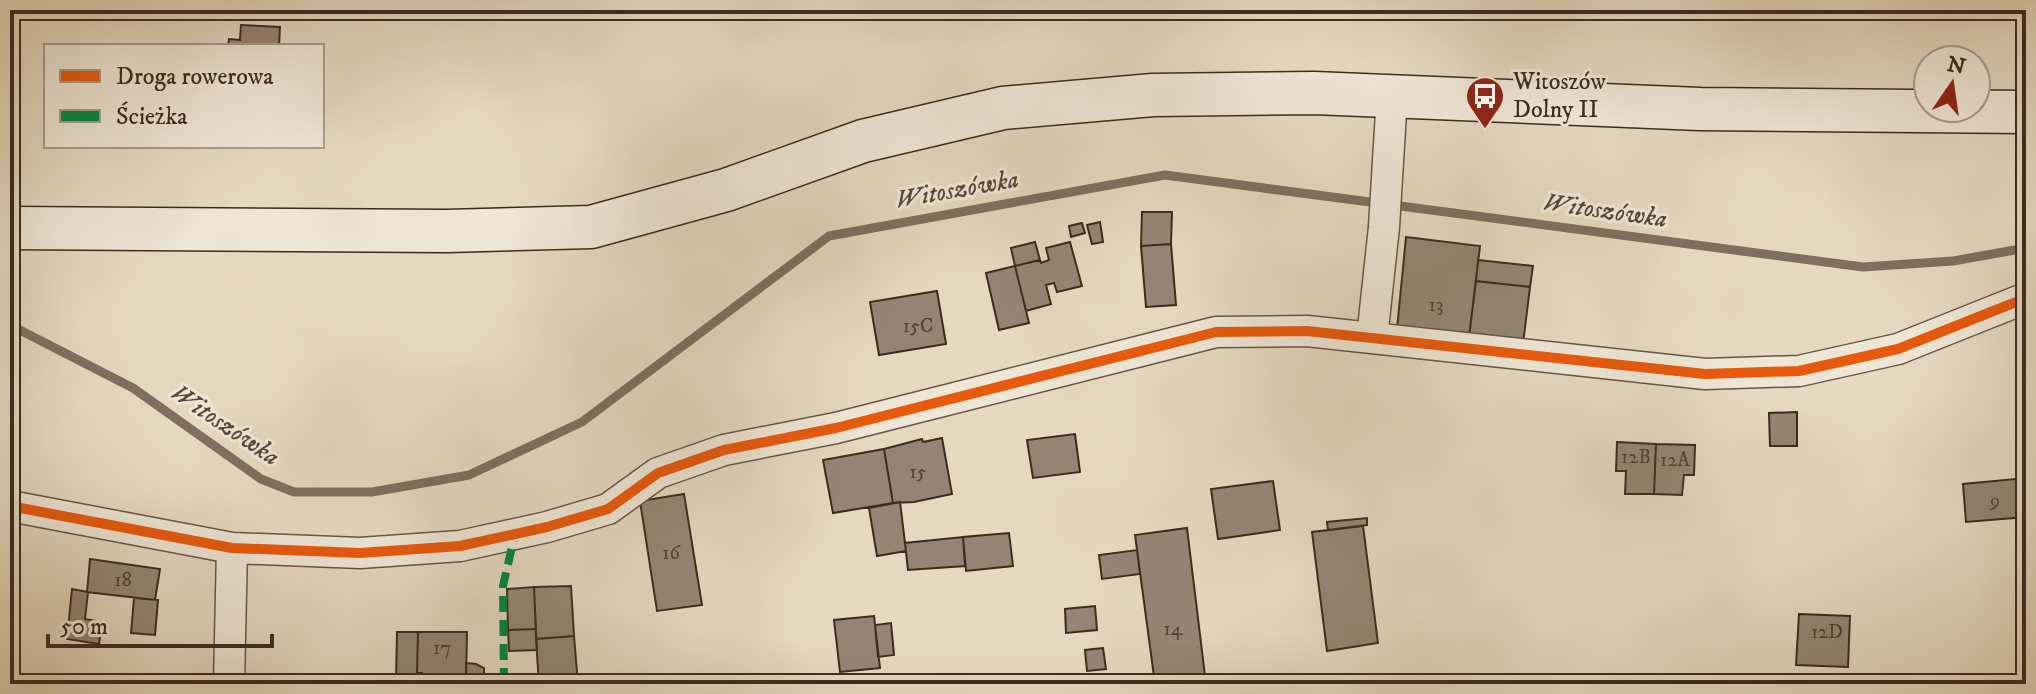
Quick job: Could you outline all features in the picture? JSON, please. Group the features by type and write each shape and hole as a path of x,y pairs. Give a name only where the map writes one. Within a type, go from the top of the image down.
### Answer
{"street":[{"path":"10,228 447,231 591,227 726,190 863,141 1003,108 1153,95 1314,93 1700,109 2026,112"},
{"path":"1372,338 1384,227 1392,96"},
{"path":"10,506 232,548 360,553 460,546 547,527 608,509 658,473 724,450 836,428 1216,332 1307,331 1705,374 1799,371 1898,349 2026,298"},
{"path":"229,684 232,548"}],"building":[{"path":"241,25 280,27 279,44 228,44 229,39 240,40"},
{"path":"1142,212 1172,212 1171,244 1141,246"},
{"path":"1100,222 1103,242 1092,244 1087,225"},
{"path":"1082,223 1085,233 1071,237 1069,226"},
{"path":"1406,237 1480,246 1469,337 1397,329"},
{"path":"1035,242 1040,260 1015,266 1011,248"},
{"path":"1070,242 1082,286 1057,292 1054,283 1046,285 1051,304 1026,311 1015,266 1049,260 1046,248"},
{"path":"1171,244 1176,305 1146,307 1141,246"},
{"path":"1478,260 1533,266 1530,287 1476,281"},
{"path":"1015,266 1029,323 999,330 986,273"},
{"path":"1476,281 1530,287 1523,344 1469,337"},
{"path":"937,291 946,344 879,355 870,302"},
{"path":"10,357 17,358 11,390 10,390"},
{"path":"1797,412 1797,446 1770,446 1769,413"},
{"path":"1075,434 1080,472 1033,478 1027,440"},
{"path":"942,438 952,494 893,503 884,449 922,439 923,442"},
{"path":"1617,442 1656,444 1654,494 1625,494 1626,471 1616,471"},
{"path":"1656,444 1695,445 1694,475 1684,475 1682,495 1654,494"},
{"path":"884,449 893,503 833,513 823,460"},
{"path":"2026,478 2026,517 1966,522 1963,484"},
{"path":"1273,481 1280,530 1218,539 1211,489"},
{"path":"684,494 702,605 657,611 640,501"},
{"path":"900,502 906,551 877,556 869,508"},
{"path":"1367,518 1367,525 1328,530 1327,522"},
{"path":"1363,526 1378,643 1327,651 1312,532"},
{"path":"1187,528 1206,684 1155,684 1135,535"},
{"path":"1009,533 1013,566 966,571 963,537"},
{"path":"963,537 965,566 908,570 905,543"},
{"path":"1137,550 1140,574 1102,579 1099,555"},
{"path":"90,559 160,569 155,600 87,592"},
{"path":"571,586 574,636 536,639 534,587"},
{"path":"534,587 536,629 508,630 507,589"},
{"path":"72,589 88,592 85,619 102,622 99,644 67,639"},
{"path":"134,598 158,600 155,635 131,633"},
{"path":"1095,606 1097,630 1066,633 1065,609"},
{"path":"1799,614 1850,616 1848,667 1796,665"},
{"path":"874,616 880,668 840,672 834,620"},
{"path":"891,623 894,655 878,657 875,625"},
{"path":"536,629 537,650 509,651 508,630"},
{"path":"397,632 418,632 417,673 422,673 422,682 396,682"},
{"path":"418,632 467,632 466,684 422,684 422,673 417,673"},
{"path":"574,636 578,684 539,684 536,639"},
{"path":"1103,648 1106,669 1087,671 1085,650"},
{"path":"466,663 484,668 484,683 466,684"}],"waterway":[{"name":"Witoszówka","path":"10,325 133,388 261,479 294,492 372,492 469,475 582,422 829,236 1165,175 1863,267 1953,261 2026,248"}],"marked path":[{"path":"504,684 503,586 515,534"}],"cycle path":[{"path":"10,506 232,548 360,553 460,546 547,527 608,509 658,473 724,450 836,428 1216,332 1307,331 1705,374 1799,371 1898,349 2026,298"}],"place":[{"name":"Witoszów Dolny II","path":"1485,130"}]}
